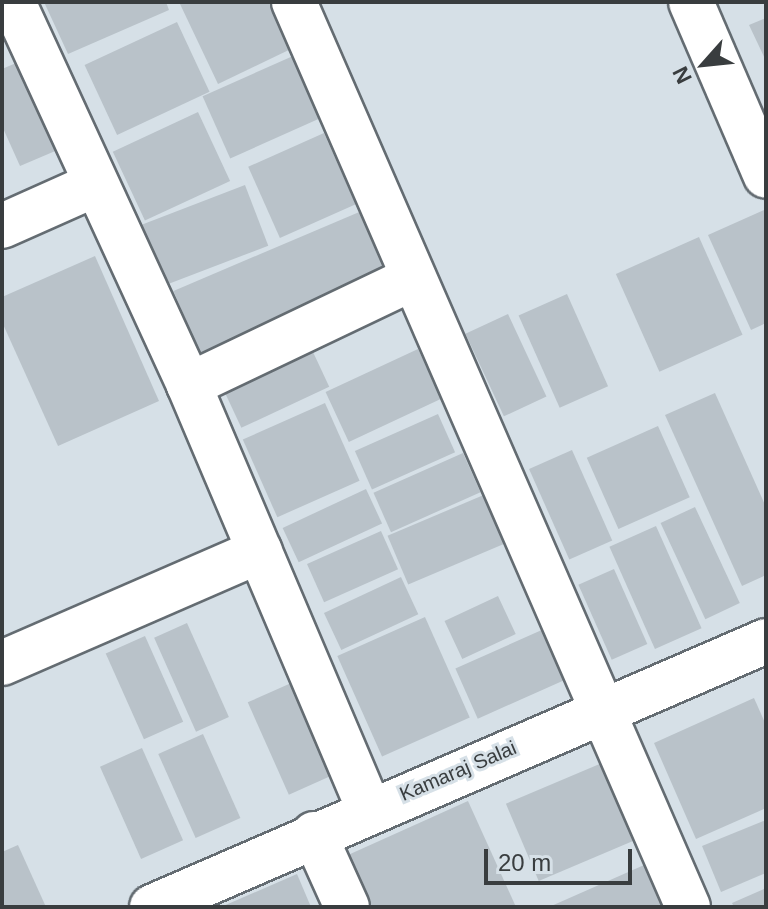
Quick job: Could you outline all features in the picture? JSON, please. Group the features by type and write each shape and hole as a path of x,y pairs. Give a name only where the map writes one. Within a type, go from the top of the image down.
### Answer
{"street":[{"path":"13,2 94,185 189,385 369,809"},
{"path":"294,2 411,279 688,907"},
{"path":"691,2 766,176"},
{"path":"2,226 94,185"},
{"path":"189,385 411,279"},
{"path":"2,663 260,551"},
{"name":"Kamaraj Salai","path":"152,907 369,809 766,641"},
{"path":"314,834 347,907"}],"building":[{"path":"44,2 166,2 169,10 68,54"},
{"path":"274,2 295,47 218,84 180,4"},
{"path":"766,18 766,61 749,25"},
{"path":"177,22 210,92 117,135 85,65"},
{"path":"293,56 321,118 230,158 203,96"},
{"path":"28,58 67,146 20,166 2,126 2,69"},
{"path":"198,112 230,181 145,221 113,152"},
{"path":"324,133 356,204 280,238 248,167"},
{"path":"245,185 268,246 166,285 142,224"},
{"path":"364,210 391,274 200,354 173,291"},
{"path":"764,210 766,323 751,330 708,235"},
{"path":"699,237 743,335 659,372 616,274"},
{"path":"95,256 159,401 58,446 2,322 2,297"},
{"path":"567,294 608,386 560,408 519,316"},
{"path":"508,314 546,396 504,416 465,334"},
{"path":"306,337 329,387 241,428 218,378"},
{"path":"418,349 441,399 349,442 326,392"},
{"path":"715,393 766,507 766,575 742,586 665,415"},
{"path":"325,403 360,481 277,517 243,440"},
{"path":"438,414 455,452 372,489 355,451"},
{"path":"658,426 690,497 618,529 587,458"},
{"path":"572,450 612,540 569,560 529,469"},
{"path":"463,453 480,492 391,532 373,493"},
{"path":"366,489 382,523 299,562 283,528"},
{"path":"486,494 507,543 408,585 388,536"},
{"path":"695,507 740,603 705,619 661,523"},
{"path":"656,526 702,628 655,649 609,547"},
{"path":"381,531 398,569 324,602 307,564"},
{"path":"614,569 647,644 612,660 578,585"},
{"path":"401,577 418,614 341,650 324,613"},
{"path":"498,596 516,634 462,659 445,621"},
{"path":"425,617 470,717 382,757 337,656"},
{"path":"187,623 229,717 196,732 154,638"},
{"path":"544,629 566,679 478,719 455,668"},
{"path":"145,636 183,722 144,739 106,653"},
{"path":"298,680 339,772 289,795 248,702"},
{"path":"754,698 766,725 766,808 696,839 654,743"},
{"path":"203,734 240,818 196,838 158,754"},
{"path":"142,748 183,840 141,859 100,767"},
{"path":"609,760 642,837 539,881 506,804"},
{"path":"468,801 516,907 372,907 348,855"},
{"path":"766,820 766,873 721,892 702,846"},
{"path":"18,845 46,907 2,907 2,852"},
{"path":"660,858 681,907 549,907"},
{"path":"297,874 311,907 221,907"},
{"path":"766,888 766,907 734,907 732,903"}]}
